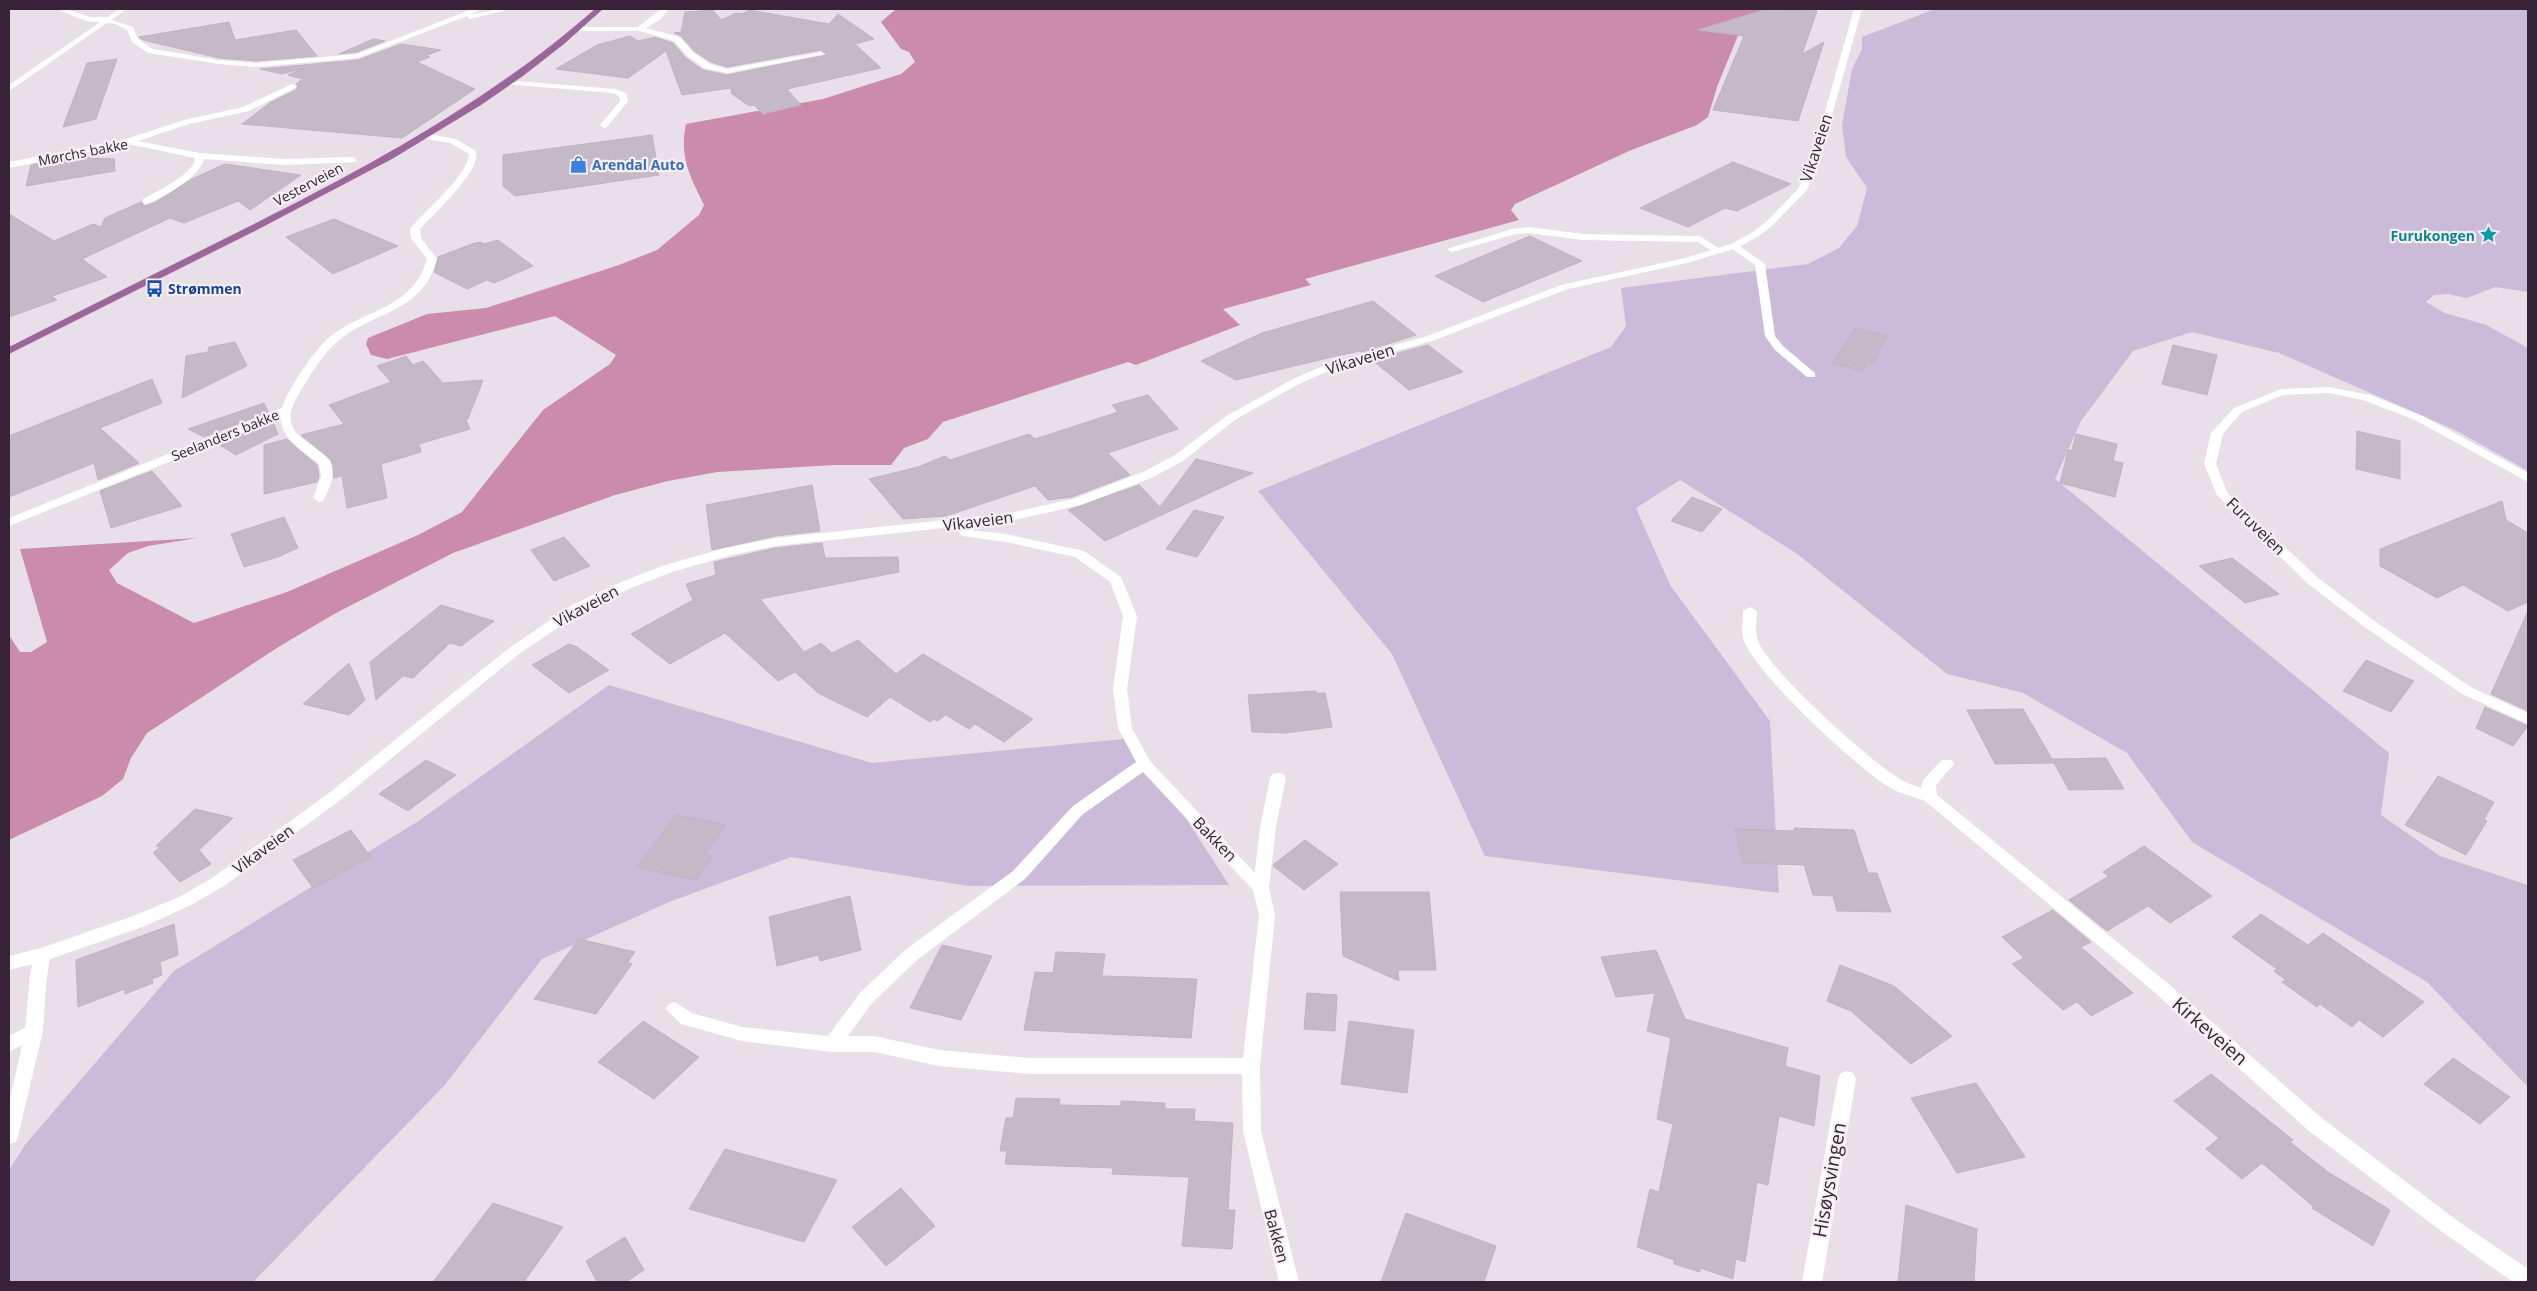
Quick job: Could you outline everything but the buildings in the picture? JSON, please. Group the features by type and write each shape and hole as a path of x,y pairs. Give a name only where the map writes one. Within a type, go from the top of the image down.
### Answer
{"main road":[{"name":"Vesterveien","path":"9,351 309,200 424,136 506,82 578,29 599,9"}],"street":[{"path":"60,9 89,19 116,22 130,29 135,40 151,51 219,62 256,65 358,56 478,9"},
{"path":"9,89 123,9"},
{"path":"454,19 507,9"},
{"path":"640,29 658,17 665,9"},
{"name":"Vikaveien","path":"9,963 42,955 139,921 185,900 218,882 338,794 544,629 626,585 667,569 726,552 775,542 957,524 1047,510 1121,486 1179,458 1232,417 1296,381 1329,367 1431,338 1573,285 1719,252 1734,246 1756,234 1770,223 1802,190 1815,161 1858,9"},
{"path":"578,29 640,29 677,39 690,54 707,66 727,71 821,54"},
{"path":"506,82 615,91 623,95 624,101 604,125"},
{"path":"128,141 187,122 246,109 292,86"},
{"name":"Seelanders bakke","path":"9,522 288,410 290,400 334,338 409,297 424,283 431,270 432,259 416,238 415,229 466,173 473,160 472,152 453,140 424,136"},
{"name":"Mørchs bakke","path":"9,165 128,141 200,156 284,162 353,160"},
{"path":"146,202 190,174 199,165 200,156"},
{"path":"1452,249 1515,231 1529,230 1583,237 1700,239 1719,252"},
{"path":"1734,246 1760,264 1770,336 1779,348 1811,375"},
{"name":"Furuveien","path":"2528,478 2419,418 2366,397 2329,390 2281,392 2238,410 2217,433 2210,464 2223,495 2312,580 2368,623 2467,690 2528,719"},
{"path":"288,410 285,420 291,436 325,463 327,476 319,498"},
{"name":"Bakken","path":"957,524 966,533 1006,538 1079,554 1116,580 1130,616 1120,689 1125,728 1144,764 1261,888 1267,915 1252,1066 1252,1132 1289,1282"},
{"name":"Kirkeveien","path":"1750,611 1750,639 1770,669 1834,735 1872,768 1896,784 1930,797 2063,910 2159,986 2316,1125 2448,1225 2528,1281"},
{"path":"832,1044 866,998 911,955 1019,875 1078,810 1144,764"},
{"path":"1930,797 1928,784 1947,764"},
{"path":"1261,888 1268,827 1278,778"},
{"path":"9,1136 22,1091 34,1030 37,973 42,955"},
{"path":"675,1009 687,1020 742,1034 832,1044 874,1044 939,1058 1029,1066 1252,1066"},
{"path":"9,1045 34,1030"},
{"name":"Hisøysvingen","path":"1812,1282 1847,1078"}],"shaded area":[{"path":"896,9 1764,9 1743,23 1717,87 1708,117 1697,125 1629,151 1515,204 1511,210 1519,220 1305,279 1311,285 1223,309 1240,325 1136,365 1128,362 943,422 928,439 904,448 891,465 835,465 717,472 668,481 615,495 453,553 336,613 280,646 147,733 131,758 123,779 102,796 9,840 9,635 20,652 31,652 47,642 20,549 197,538 148,546 128,553 109,570 117,583 194,623 287,592 418,535 462,512 543,410 610,364 616,355 555,316 387,359 371,355 366,344 368,338 427,314 486,308 619,265 657,250 699,215 704,205 687,166 684,146 686,124 823,99 901,74 915,62 909,52 901,49 881,22"},
{"path":"1935,9 2528,9 2528,292 2495,287 2467,298 2448,294 2434,295 2426,302 2445,313 2486,325 2528,348 2528,471 2457,431 2279,353 2192,332 2133,351 2081,421 2055,479 2389,753 2381,815 2440,856 2528,885 2528,1087 2427,982 2192,842 2127,753 2023,693 1947,674 1796,553 1680,480 1636,508 1670,585 1770,721 1779,893 1485,856 1392,654 1258,491 1611,347 1626,326 1621,288 1808,264 1839,248 1857,226 1867,188 1846,157 1842,125 1852,69 1862,49 1862,37"},
{"path":"609,685 872,763 1134,738 1229,885 968,886 791,857 669,902 542,959 444,1086 253,1282 9,1282 9,1170 25,1145 174,971 417,822"}],"place":[{"name":"Arendal Auto","path":"578,164"},
{"name":"Furukongen","path":"2489,235"},
{"name":"Strømmen","path":"154,288"}]}
